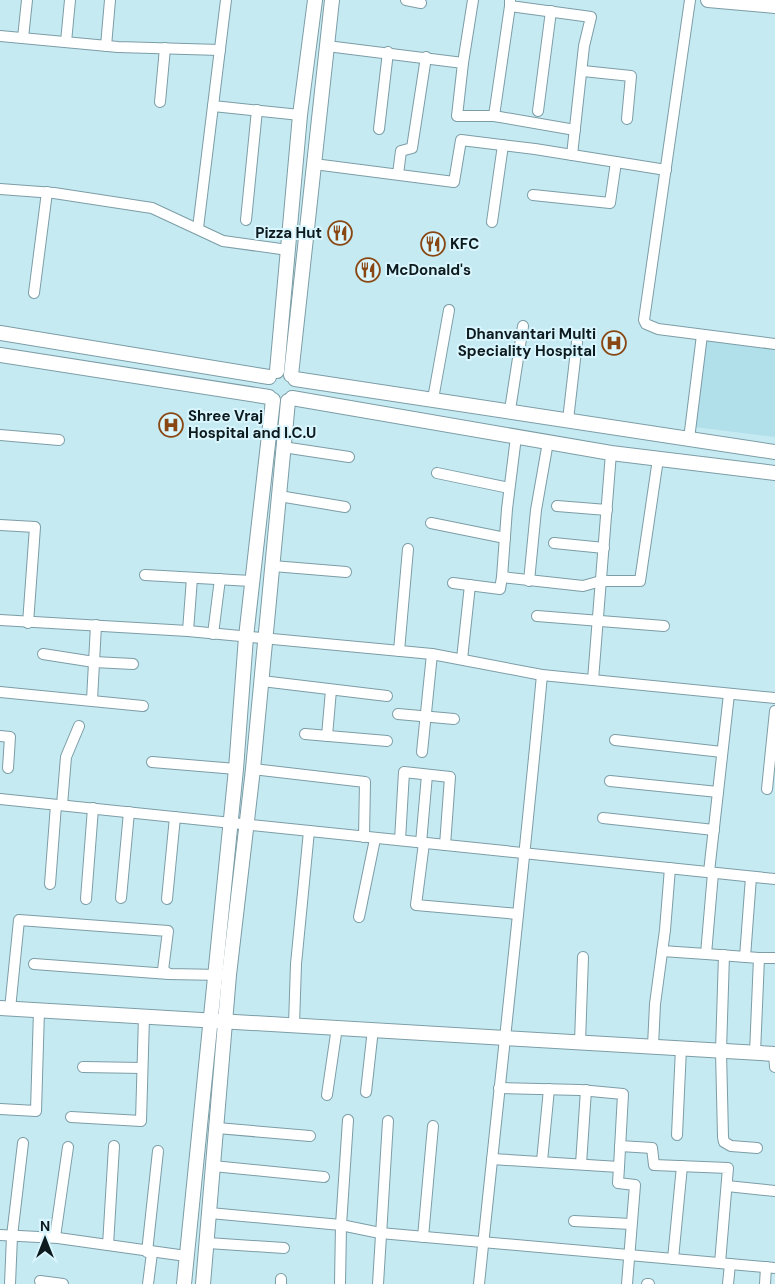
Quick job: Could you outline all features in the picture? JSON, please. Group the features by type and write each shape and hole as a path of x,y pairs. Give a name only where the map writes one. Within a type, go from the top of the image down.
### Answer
{"street":[{"path":"23,38 27,0"},
{"path":"66,42 70,0"},
{"path":"106,46 110,0"},
{"path":"198,228 226,0"},
{"path":"184,1284 236,769 251,581 271,398 265,387 273,374 314,0"},
{"path":"203,1284 208,1243 229,975 253,769 262,681 264,638 284,447 290,399 297,389 293,377 332,0"},
{"path":"406,0 421,3"},
{"path":"473,0 457,116 494,116 575,130"},
{"path":"690,0 644,320 651,328 775,344"},
{"path":"708,0 775,6"},
{"path":"494,116 510,3 551,12 591,16 584,46 583,71 572,155"},
{"path":"538,111 551,12"},
{"path":"0,36 106,46 220,50"},
{"path":"327,46 388,52 464,63"},
{"path":"160,102 165,48"},
{"path":"379,129 388,52"},
{"path":"398,174 401,151 412,148 426,57"},
{"path":"583,71 631,76 627,119"},
{"path":"213,106 300,115"},
{"path":"246,220 257,110"},
{"path":"314,164 454,182 461,140 666,170"},
{"path":"492,222 503,145"},
{"path":"533,194 610,203 616,162"},
{"path":"0,189 47,192 152,208 198,228 223,242 288,250"},
{"path":"34,293 47,192"},
{"path":"433,399 449,310"},
{"path":"510,410 523,326"},
{"path":"0,333 775,452"},
{"path":"689,439 702,335"},
{"path":"568,420 577,342"},
{"path":"0,355 271,398 283,402 290,399 611,453 775,473"},
{"path":"0,435 59,440"},
{"path":"453,583 500,589 509,488 516,437"},
{"path":"529,581 536,510 548,442"},
{"path":"284,447 349,457"},
{"path":"593,680 611,453"},
{"path":"502,577 583,586 601,581 640,581 658,460"},
{"path":"438,473 509,488"},
{"path":"279,496 345,506"},
{"path":"557,506 607,510"},
{"path":"431,523 505,538"},
{"path":"0,525 35,528 28,622"},
{"path":"554,543 604,548"},
{"path":"399,651 408,549"},
{"path":"273,566 346,572"},
{"path":"146,575 251,581"},
{"path":"188,631 192,578"},
{"path":"213,634 220,579"},
{"path":"462,659 470,585"},
{"path":"537,616 664,626"},
{"path":"0,620 188,631 432,654 542,675 775,698"},
{"path":"92,700 96,625"},
{"path":"43,654 94,662 133,664"},
{"path":"422,752 432,654"},
{"path":"479,1284 498,1088 526,853 542,675"},
{"path":"262,681 388,696"},
{"path":"327,736 331,690"},
{"path":"0,692 143,706"},
{"path":"706,954 714,830 729,694"},
{"path":"767,788 775,711"},
{"path":"398,714 454,719"},
{"path":"50,884 66,757 79,726"},
{"path":"305,734 388,741"},
{"path":"0,736 10,737 8,768"},
{"path":"615,740 722,752"},
{"path":"152,762 236,769"},
{"path":"253,769 365,782 369,838 359,917"},
{"path":"400,840 404,772 450,777 445,845"},
{"path":"427,775 423,843 416,905 518,914"},
{"path":"610,781 718,792"},
{"path":"0,799 775,879"},
{"path":"86,899 93,808"},
{"path":"121,898 129,812"},
{"path":"167,899 175,817"},
{"path":"602,818 714,830"},
{"path":"294,1024 296,964 309,831"},
{"path":"652,1046 670,868"},
{"path":"745,957 751,877"},
{"path":"169,974 163,970 168,931 18,920 5,1008 652,1046 756,1053 775,1058"},
{"path":"662,951 775,958"},
{"path":"724,956 721,1051 724,1142 731,1146 757,1148"},
{"path":"580,1042 583,957"},
{"path":"756,1053 758,958"},
{"path":"34,964 169,974 229,975"},
{"path":"0,1109 36,1111 39,1010"},
{"path":"71,1117 141,1121 144,1016"},
{"path":"327,1095 337,1027"},
{"path":"366,1092 373,1029"},
{"path":"677,1135 681,1048"},
{"path":"83,1067 142,1068"},
{"path":"498,1088 586,1090 624,1094 618,1182 635,1185 627,1284"},
{"path":"542,1161 549,1089"},
{"path":"581,1164 586,1090"},
{"path":"340,1284 341,1225 348,1120"},
{"path":"378,1284 388,1121"},
{"path":"423,1237 433,1126"},
{"path":"217,1128 310,1136"},
{"path":"7,1280 23,1143"},
{"path":"108,1245 114,1146"},
{"path":"620,1146 652,1148 654,1165 728,1168 725,1264 728,1284"},
{"path":"55,1238 68,1147"},
{"path":"148,1284 158,1151"},
{"path":"492,1159 619,1167"},
{"path":"213,1166 324,1177"},
{"path":"673,1259 682,1166"},
{"path":"727,1186 775,1191"},
{"path":"210,1213 341,1225 380,1233 771,1268 765,1284"},
{"path":"574,1221 631,1224"},
{"path":"0,1235 55,1238 150,1253 186,1256"},
{"path":"208,1243 284,1248"},
{"path":"40,1281 63,1284"}],"shaded area":[{"path":"706,339 775,348 775,437 695,427"}],"place":[{"name":"Pizza Hut","path":"340,233"},
{"name":"KFC","path":"433,244"},
{"name":"McDonald's","path":"368,270"},
{"name":"Dhanvantari Multi Speciality Hospital","path":"614,343"},
{"name":"Shree Vraj Hospital and I.C.U","path":"171,425"}]}
